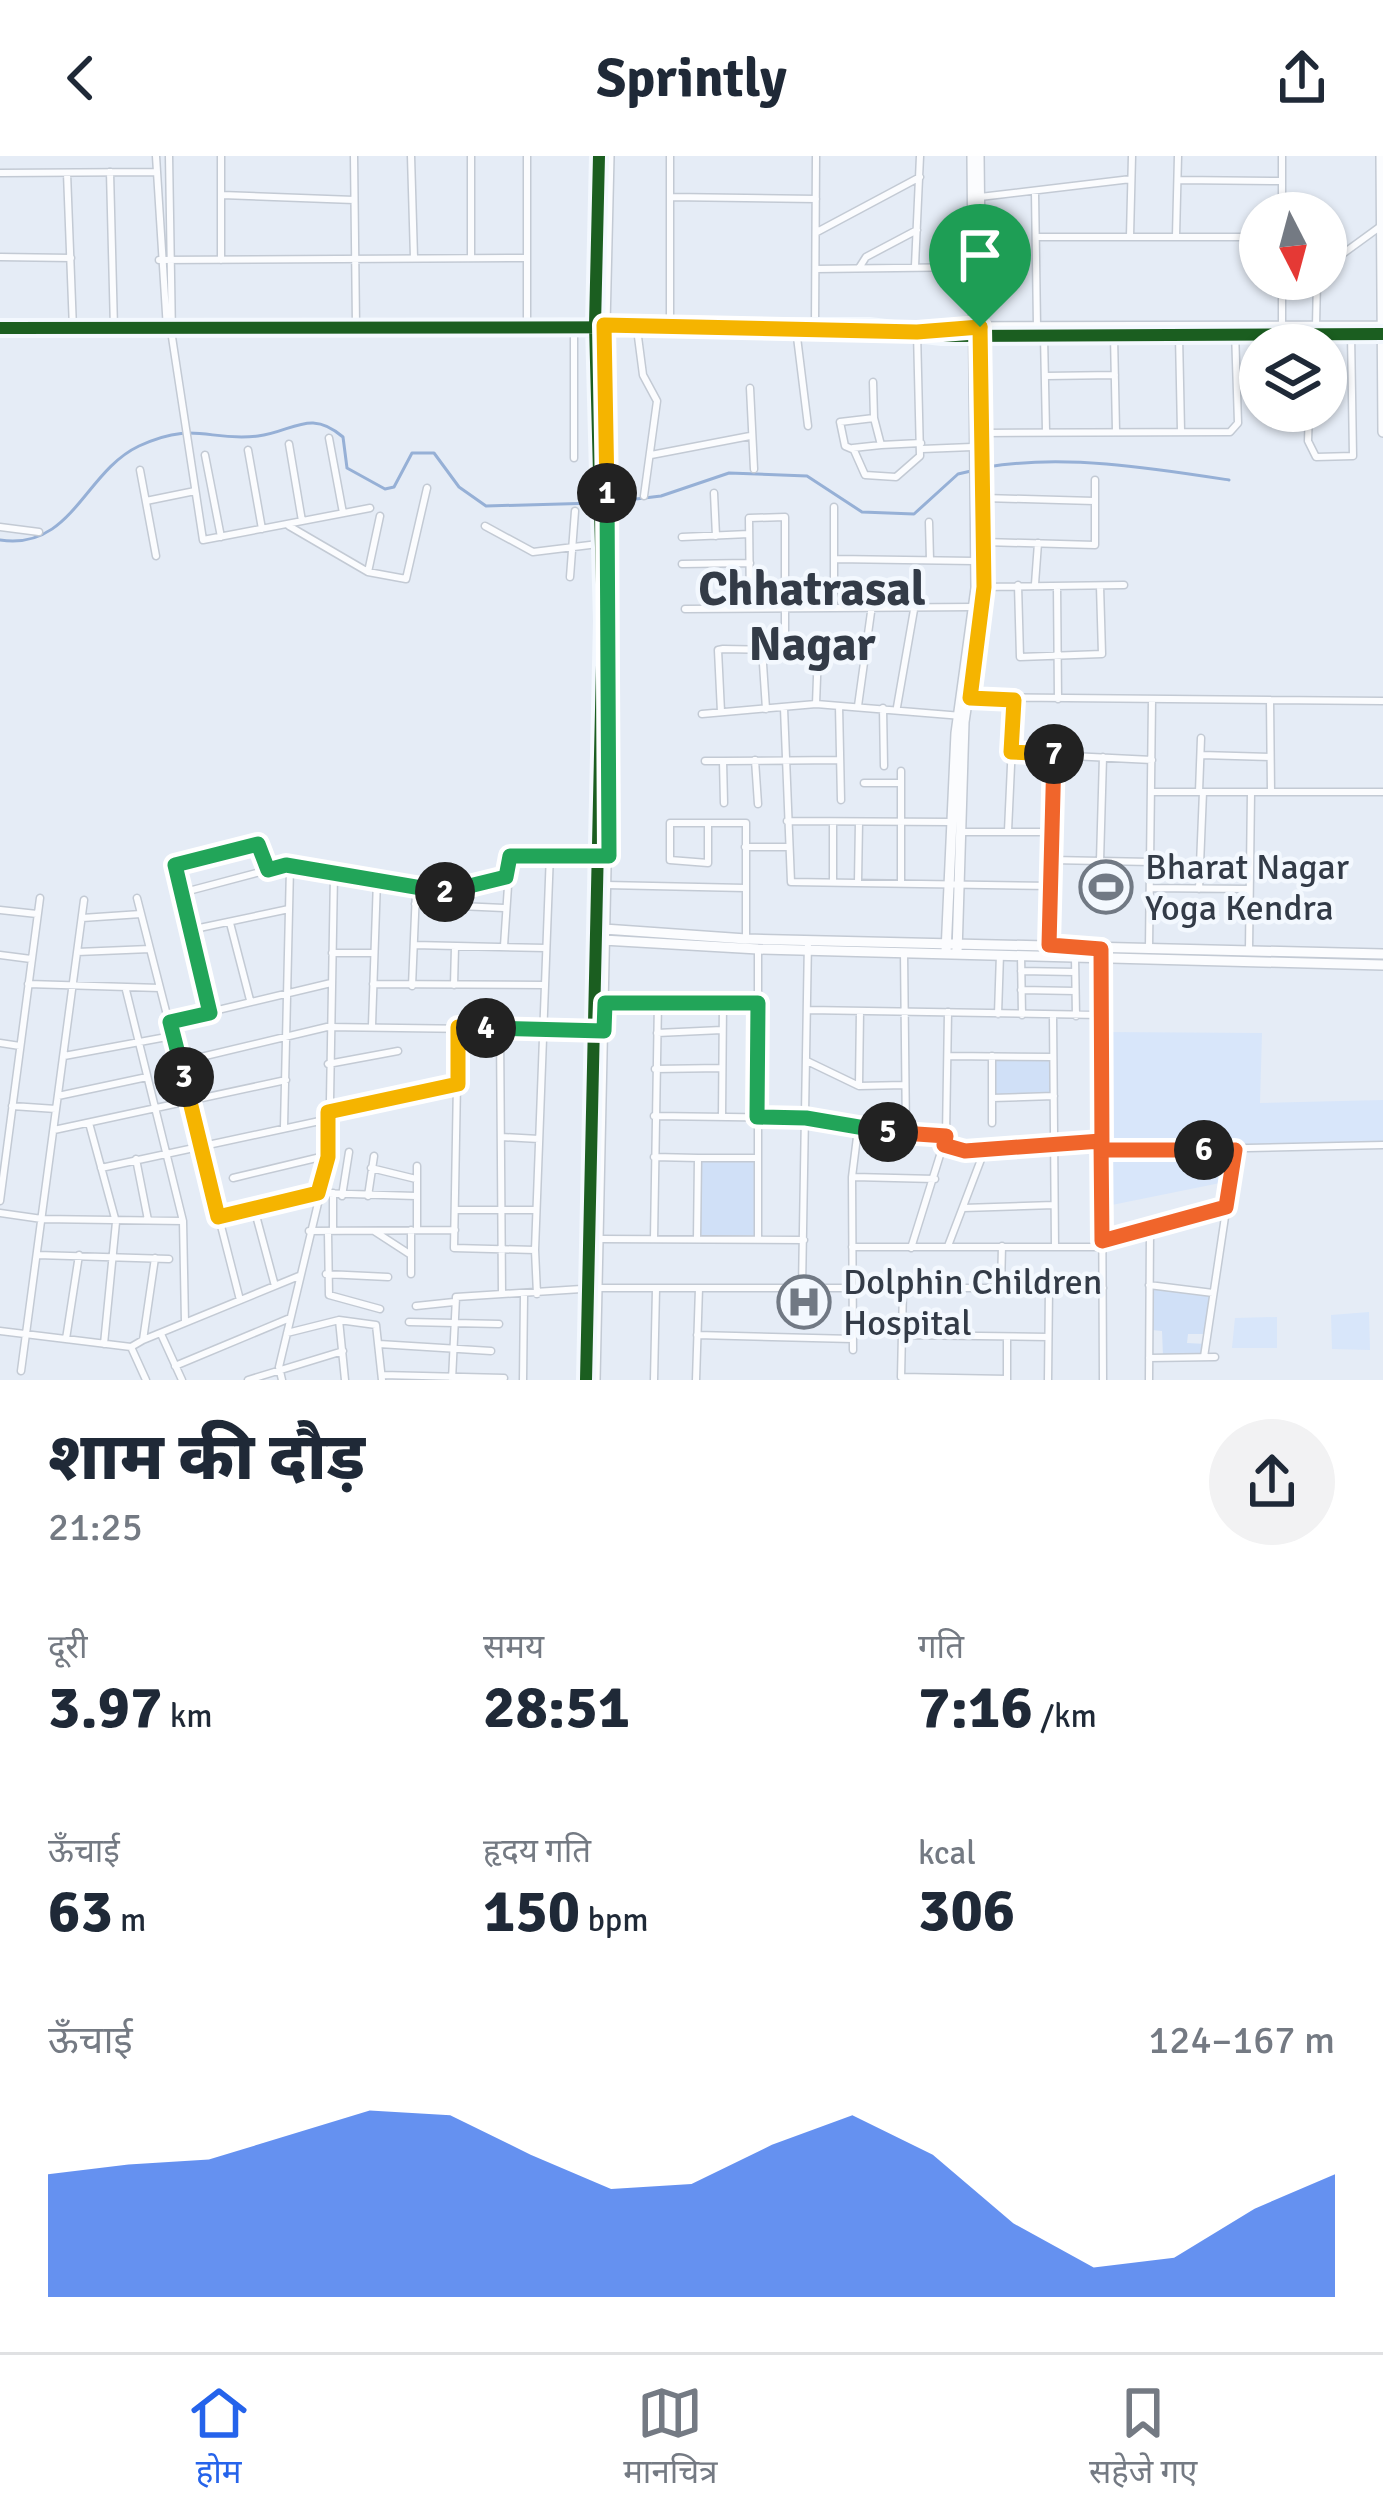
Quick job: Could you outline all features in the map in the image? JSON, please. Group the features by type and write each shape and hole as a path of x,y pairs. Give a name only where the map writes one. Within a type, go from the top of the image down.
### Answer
{"street":[{"path":"156,156 159,260 203,540 370,508"},
{"path":"169,156 169,325"},
{"path":"221,156 221,261"},
{"path":"354,156 356,325"},
{"path":"411,156 414,258"},
{"path":"471,156 472,258"},
{"path":"527,156 527,325"},
{"path":"586,1380 605,1003 598,156"},
{"path":"600,325 609,156"},
{"path":"670,156 670,327"},
{"path":"815,327 816,156"},
{"path":"916,267 920,156"},
{"path":"975,156 975,454 984,542 980,562"},
{"path":"1130,237 1132,156"},
{"path":"1176,237 1178,156"},
{"path":"1282,156 1282,192"},
{"path":"1381,156 1383,432"},
{"path":"110,172 114,329"},
{"path":"0,173 156,172"},
{"path":"67,173 73,329"},
{"path":"817,232 920,177"},
{"path":"975,197 1131,179"},
{"path":"1178,180 1282,181"},
{"path":"1035,192 1046,431"},
{"path":"222,195 353,200"},
{"path":"670,197 816,199"},
{"path":"1347,251 1382,226"},
{"path":"859,268 866,257 917,230"},
{"path":"1036,237 1239,237"},
{"path":"0,257 71,258"},
{"path":"159,260 526,258"},
{"path":"816,269 975,267"},
{"path":"574,325 574,458"},
{"path":"0,328 600,325 1351,334 1383,330"},
{"path":"637,326 643,375 657,400 644,496"},
{"path":"796,327 808,426"},
{"path":"1347,328 1383,330"},
{"path":"976,433 1236,428 1235,330"},
{"path":"1235,330 1239,330"},
{"path":"1114,331 1116,431"},
{"path":"1179,331 1181,432"},
{"path":"852,449 860,469 877,479 896,477 921,446 917,332"},
{"path":"1308,432 1316,457 1353,456 1351,334"},
{"path":"1046,376 1114,375"},
{"path":"872,382 880,445"},
{"path":"750,388 754,469"},
{"path":"874,418 840,422 845,446 921,446 975,454"},
{"path":"651,455 750,436"},
{"path":"329,438 343,513"},
{"path":"289,444 302,521"},
{"path":"692,448 697,463"},
{"path":"248,450 262,529"},
{"path":"205,455 221,537"},
{"path":"140,470 156,556"},
{"path":"984,542 1095,545 1094,480"},
{"path":"289,526 368,572 406,579 427,488"},
{"path":"979,490 1094,501"},
{"path":"952,947 951,822 980,587 979,490"},
{"path":"146,501 195,491"},
{"path":"714,493 716,536"},
{"path":"834,507 834,606"},
{"path":"570,577 574,511"},
{"path":"595,1380 593,1289 599,1239 604,1031 604,620 598,544 603,513"},
{"path":"368,572 380,516"},
{"path":"750,607 749,518 784,518 785,649"},
{"path":"929,522 930,560"},
{"path":"485,526 533,552 598,544"},
{"path":"0,527 39,532"},
{"path":"682,537 749,534"},
{"path":"1035,584 1038,544"},
{"path":"835,559 980,562"},
{"path":"682,565 750,563"},
{"path":"1018,585 1020,657 1102,654 1100,586"},
{"path":"980,587 1124,585"},
{"path":"1057,586 1058,699"},
{"path":"965,697 980,587"},
{"path":"897,707 915,604"},
{"path":"858,706 872,605"},
{"path":"685,609 974,607"},
{"path":"721,712 718,650 811,648 821,657 816,704"},
{"path":"762,649 766,709"},
{"path":"965,697 1383,701"},
{"path":"1008,831 1014,700"},
{"path":"1149,949 1152,700"},
{"path":"1270,700 1271,792"},
{"path":"702,714 816,704 897,707 962,716"},
{"path":"839,706 841,800"},
{"path":"784,708 791,882 1052,886"},
{"path":"883,708 884,766"},
{"path":"953,883 960,832 962,716"},
{"path":"1199,889 1201,738"},
{"path":"1011,752 1151,760"},
{"path":"1049,945 1054,754"},
{"path":"1201,755 1270,757"},
{"path":"1100,861 1103,757"},
{"path":"755,760 758,804"},
{"path":"705,761 840,760"},
{"path":"723,761 724,803"},
{"path":"901,883 902,771"},
{"path":"864,783 901,783"},
{"path":"1151,792 1383,792"},
{"path":"1249,950 1251,792"},
{"path":"787,821 951,822"},
{"path":"858,883 859,822"},
{"path":"708,824 708,863 670,860 670,823 746,823 745,888 758,1003 758,1238"},
{"path":"833,823 833,882"},
{"path":"960,832 1053,832"},
{"path":"210,1013 175,865 258,844 268,870"},
{"path":"745,848 788,848"},
{"path":"537,1294 550,854"},
{"path":"504,946 510,856 604,856"},
{"path":"1052,860 1150,862"},
{"path":"181,893 290,866 439,893 506,877"},
{"path":"284,1127 290,866"},
{"path":"282,1380 279,1367 328,1155 327,1027 334,874"},
{"path":"372,1025 377,880"},
{"path":"606,884 745,888"},
{"path":"1150,888 1250,889"},
{"path":"412,986 416,891"},
{"path":"0,1201 40,898"},
{"path":"137,898 240,1300"},
{"path":"21,1371 84,900"},
{"path":"416,904 504,908"},
{"path":"190,930 289,909"},
{"path":"0,910 37,914"},
{"path":"82,918 141,914"},
{"path":"230,923 250,1000"},
{"path":"603,934 904,952 952,947 1075,957 1149,949 1383,954"},
{"path":"414,945 546,948"},
{"path":"808,945 1049,945 1101,954 1383,965"},
{"path":"802,1288 808,945"},
{"path":"454,985 455,946"},
{"path":"77,952 150,950"},
{"path":"904,952 906,1134"},
{"path":"332,953 374,953"},
{"path":"998,1014 1000,954"},
{"path":"1101,954 1103,1380"},
{"path":"0,955 32,958"},
{"path":"1021,955 1022,1015"},
{"path":"1075,957 1076,1016"},
{"path":"1021,971 1075,973"},
{"path":"1049,972 1049,991"},
{"path":"170,1022 331,983"},
{"path":"28,984 160,988"},
{"path":"373,984 545,985"},
{"path":"126,990 183,1222 185,1322"},
{"path":"1022,990 1075,992"},
{"path":"654,1239 658,1001"},
{"path":"722,1116 723,1002"},
{"path":"605,1003 758,1003"},
{"path":"808,1010 1101,1015"},
{"path":"860,1011 860,1086"},
{"path":"911,1248 945,1141 948,1012"},
{"path":"1053,1016 1055,1246"},
{"path":"180,1062 327,1027 604,1031"},
{"path":"458,1027 454,1248 535,1250"},
{"path":"500,1028 502,1296"},
{"path":"657,1033 722,1030"},
{"path":"64,1056 173,1036"},
{"path":"0,1043 20,1046"},
{"path":"328,1064 398,1052"},
{"path":"947,1056 1053,1057"},
{"path":"992,1056 992,1124"},
{"path":"807,1061 860,1086 905,1084"},
{"path":"656,1069 722,1068"},
{"path":"58,1096 147,1077"},
{"path":"54,1130 286,1080"},
{"path":"100,1168 458,1084"},
{"path":"992,1098 1054,1096"},
{"path":"12,1106 56,1109"},
{"path":"654,1116 806,1118 945,1141 965,1151 1101,1141"},
{"path":"89,1123 116,1222 104,1344"},
{"path":"853,1350 852,1177 858,1129"},
{"path":"501,1137 539,1138"},
{"path":"1102,1150 1383,1144"},
{"path":"948,1247 985,1149"},
{"path":"1204,1357 1235,1150"},
{"path":"349,1152 331,1231 326,1274 329,1294 380,1310"},
{"path":"232,1178 328,1155"},
{"path":"368,1196 374,1156"},
{"path":"654,1157 757,1158"},
{"path":"697,1239 698,1158"},
{"path":"136,1159 149,1222"},
{"path":"411,1274 417,1166"},
{"path":"371,1168 416,1179"},
{"path":"852,1177 934,1179"},
{"path":"218,1217 318,1193 416,1196"},
{"path":"963,1208 1054,1205"},
{"path":"852,1247 1102,1244 1226,1207"},
{"path":"254,1208 275,1286"},
{"path":"456,1210 536,1210"},
{"path":"0,1213 42,1220 183,1222"},
{"path":"371,1229 411,1255"},
{"path":"309,1231 455,1230"},
{"path":"1149,1380 1150,1232"},
{"path":"599,1239 804,1240"},
{"path":"1001,1288 1002,1246"},
{"path":"37,1255 170,1259"},
{"path":"66,1339 79,1255"},
{"path":"143,1340 155,1258"},
{"path":"326,1274 388,1277"},
{"path":"0,1331 131,1347 299,1276"},
{"path":"1149,1285 1214,1293"},
{"path":"696,1380 699,1288"},
{"path":"903,1288 901,1377 1007,1380 1006,1338"},
{"path":"1048,1288 1048,1380"},
{"path":"452,1378 456,1297 593,1289 1103,1288"},
{"path":"654,1380 656,1289"},
{"path":"523,1380 524,1296"},
{"path":"416,1306 454,1302"},
{"path":"175,1366 290,1318"},
{"path":"286,1333 338,1319 376,1325 382,1377 504,1378"},
{"path":"338,1319 345,1380"},
{"path":"409,1322 500,1324"},
{"path":"160,1333 182,1380"},
{"path":"697,1335 853,1339"},
{"path":"902,1335 1048,1337"},
{"path":"379,1344 491,1351"},
{"path":"131,1347 146,1380"},
{"path":"248,1380 343,1351"},
{"path":"1149,1358 1215,1357"}],"shaded area":[{"path":"1101,1032 1262,1033 1260,1103 1383,1100 1383,1145 1235,1150 1230,1181 1102,1207"},
{"path":"995,1059 1051,1059 1051,1093 995,1095"},
{"path":"701,1161 755,1161 756,1235 700,1236"},
{"path":"1151,1287 1212,1294 1206,1334 1188,1334 1187,1343 1206,1344 1204,1357 1163,1356 1162,1331 1152,1330"},
{"path":"1369,1312 1370,1350 1332,1349 1331,1315"},
{"path":"1277,1317 1277,1348 1232,1348 1235,1318"}],"waterway":[{"path":"0,540 44,534 120,458 158,438 188,433 258,436 311,423 343,437 347,468 385,489 394,487 412,453 434,453 459,487 486,506 596,503"},
{"path":"987,467 1078,462 1229,480"},
{"path":"611,502 661,496 729,473 807,476 862,512 914,514 958,474 971,471"}],"cycle path":[{"path":"586,1380 603,621 595,325 599,156"},
{"path":"0,328 869,327 942,336 1383,334"}],"place":[{"name":"Bharat Nagar Yoga Kendra","path":"1106,887"},
{"name":"Dolphin Children Hospital","path":"804,1302"}],"district":[{"name":"Chhatrasal Nagar","path":"812,616"}],"route":[{"path":"604,325 869,327 917,332 980,327 984,587 970,698 1014,700 1011,752 1054,754 1049,945 1101,949 1102,1150 1235,1150 1226,1207 1150,1232 1102,1241 1101,1141 965,1151 944,1145 946,1136 858,1129 806,1118 757,1117 758,1003 658,1001 605,1003 604,1031 458,1027 458,1084 328,1112 328,1157 318,1193 218,1217 170,1022 210,1013 175,865 258,844 264,848 268,870 286,865 439,893 506,877 510,856 609,856 611,634 604,325"}]}
